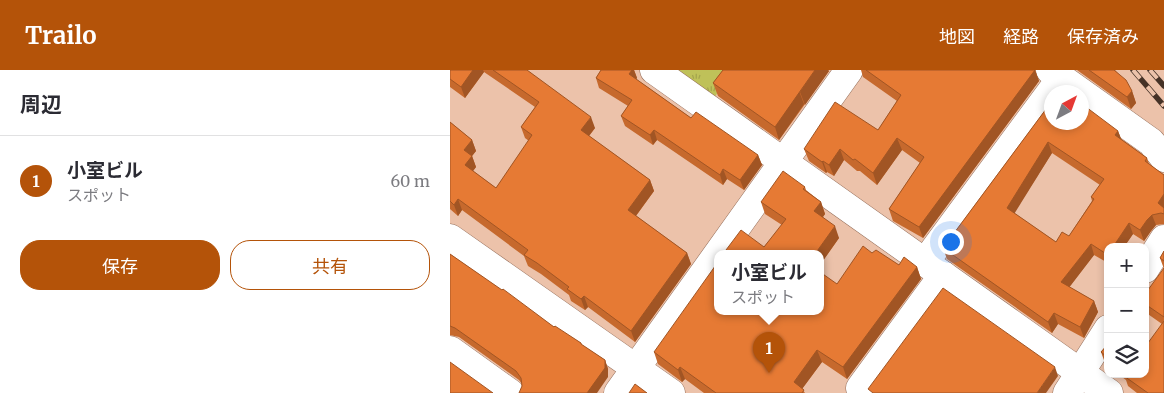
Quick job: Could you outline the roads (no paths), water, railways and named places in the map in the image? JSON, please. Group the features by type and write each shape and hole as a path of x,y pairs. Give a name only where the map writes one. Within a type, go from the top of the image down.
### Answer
{"street":[{"path":"654,70 934,268 1074,383 1109,393"},
{"path":"721,250 849,70"},
{"path":"860,388 1055,74 1151,142 1164,158"},
{"path":"450,238 671,393"},
{"path":"1149,263 1164,239"},
{"path":"618,393 714,259"},
{"path":"1074,383 1105,333"},
{"path":"450,350 510,393"}],"railway":[{"path":"1133,70 1164,106"},
{"path":"1150,70 1164,86"}],"place":[{"name":"小室ビル","path":"769,373"}]}
